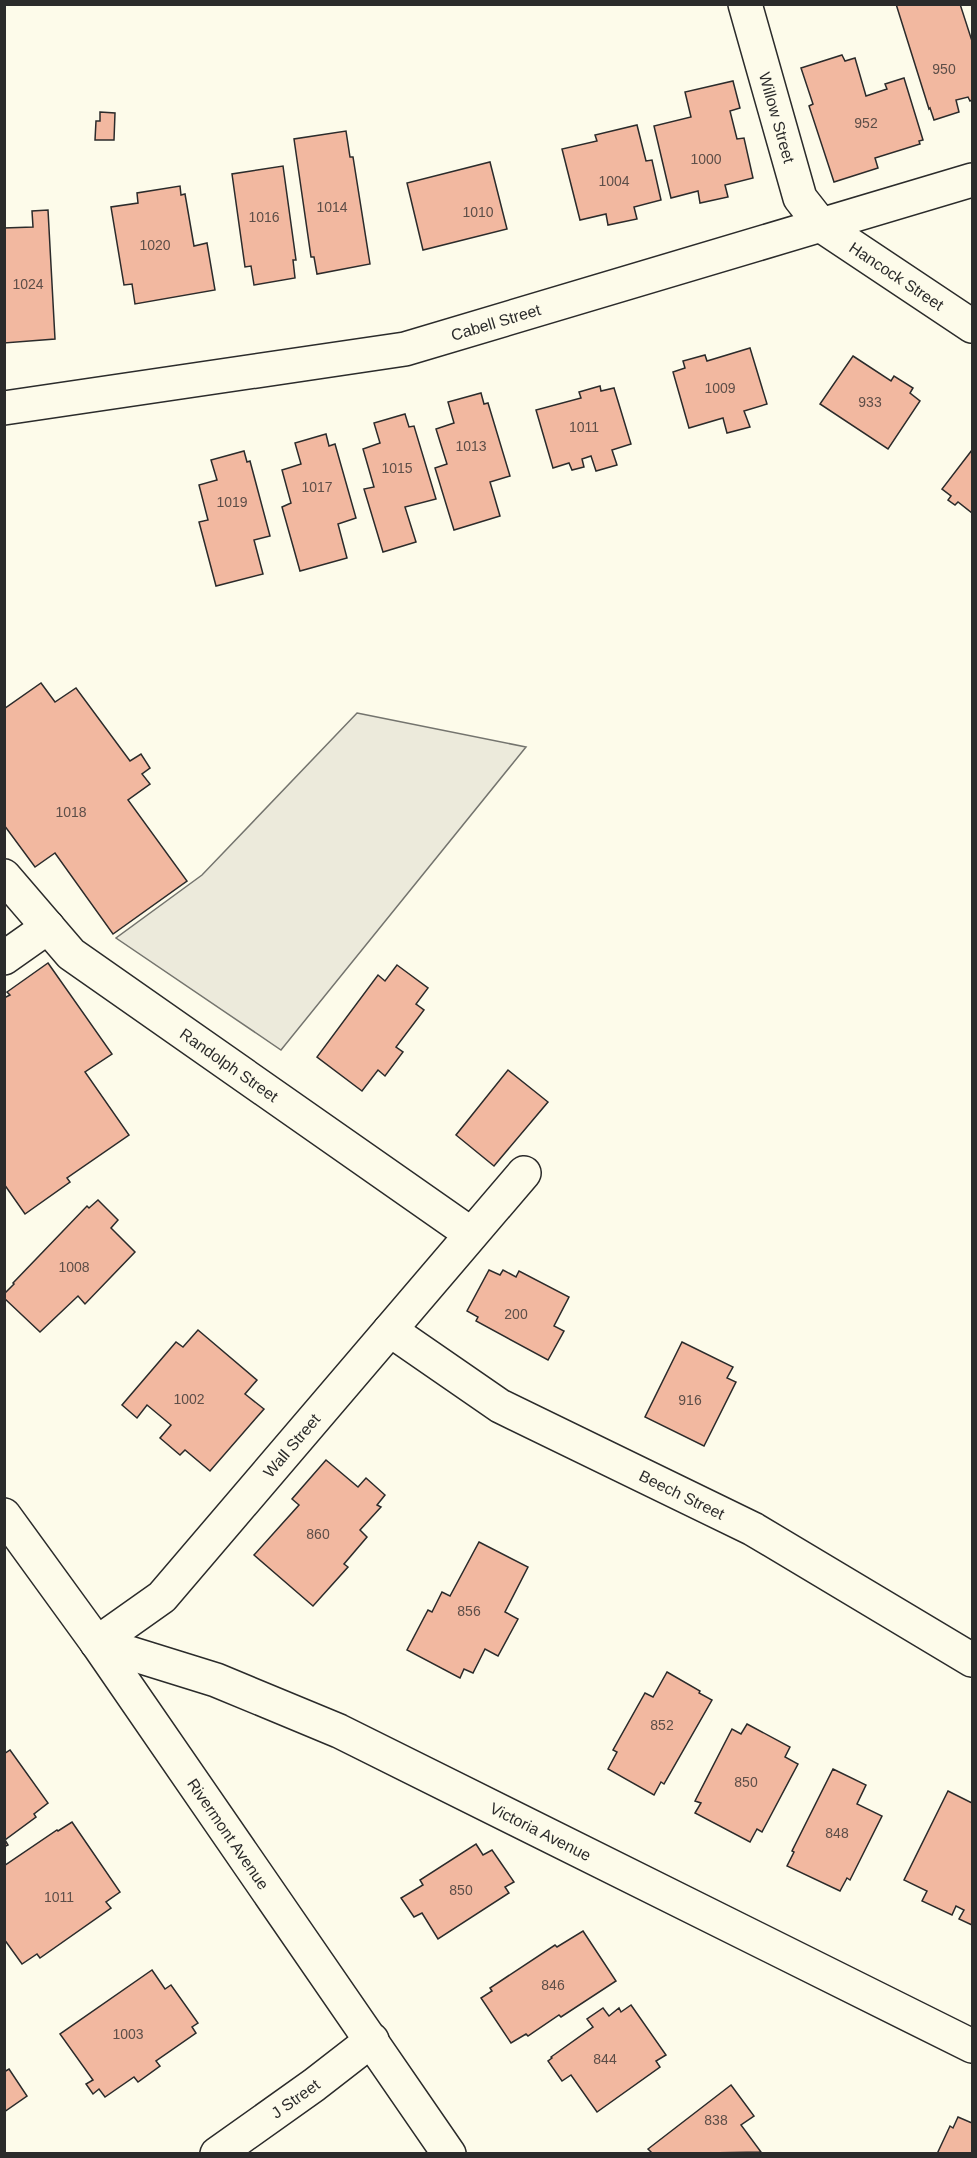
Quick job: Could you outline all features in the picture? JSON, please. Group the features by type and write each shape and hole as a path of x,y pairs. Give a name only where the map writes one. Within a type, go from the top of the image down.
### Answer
{"street":[{"name":"Willow Street","path":"746,4 800,198 822,226"},
{"name":"Cabell Street","path":"4,408 405,349 972,180"},
{"name":"Hancock Street","path":"822,226 972,326"},
{"name":"Randolph Street","path":"4,876 72,954 471,1234"},
{"path":"4,958 48,927"},
{"name":"Wall Street","path":"97,1643 162,1597 524,1173"},
{"name":"Beech Street","path":"390,1330 500,1406 753,1529 972,1660"},
{"name":"Rivermont Avenue","path":"4,1515 97,1643 449,2154"},
{"name":"Victoria Avenue","path":"97,1643 216,1680 339,1731 972,2046"},
{"name":"J Street","path":"218,2154 372,2040"}],"shaded area":[{"path":"357,713 526,747 281,1050 116,938 202,875"}],"building":[{"path":"896,4 960,4 972,41 972,100 970,101 968,97 956,100 959,112 934,120"},
{"path":"842,55 845,61 855,58 866,96 887,89 885,84 904,78 923,140 919,141 920,144 875,158 878,168 834,182 809,106 813,104 801,68"},
{"path":"733,81 740,108 730,111 737,139 744,138 753,178 725,185 728,197 700,203 698,191 671,198 654,126 691,117 685,92"},
{"path":"100,112 115,113 114,140 95,140 96,121 100,121"},
{"path":"637,125 646,161 652,160 661,200 634,207 637,219 608,225 606,214 580,220 562,149 597,141 595,135"},
{"path":"346,131 350,157 353,157 370,264 317,274 314,257 311,257 294,139"},
{"path":"490,162 507,229 423,250 407,183"},
{"path":"283,166 296,260 293,260 295,278 254,285 251,266 245,267 232,174"},
{"path":"180,186 181,195 185,194 194,246 207,243 215,290 135,304 132,284 124,285 111,207 138,203 137,193"},
{"path":"48,210 55,339 4,343 4,228 33,227 32,211"},
{"path":"750,348 767,404 744,411 750,427 727,433 723,418 689,428 673,372 685,368 683,361 705,355 707,361"},
{"path":"853,356 891,381 894,376 913,388 910,393 920,401 888,449 820,404"},
{"path":"600,386 601,391 614,388 631,444 612,450 617,465 596,471 591,456 582,459 584,467 572,470 569,463 553,468 536,410 581,398 579,392"},
{"path":"481,393 484,404 488,403 510,476 490,482 500,516 454,530 435,468 447,464 436,429 454,423 448,402"},
{"path":"405,414 409,427 414,426 436,499 405,507 416,542 383,552 364,489 374,487 363,449 380,443 374,423"},
{"path":"326,434 329,446 335,444 356,518 338,524 347,558 300,571 282,507 291,503 282,470 301,464 295,443"},
{"path":"972,450 972,513 958,502 955,505 948,500 951,496 942,489"},
{"path":"244,451 247,462 250,461 270,536 254,540 263,574 216,586 199,522 208,520 199,485 217,480 211,460"},
{"path":"41,683 55,702 76,688 130,761 141,754 150,768 142,774 150,784 128,800 187,881 113,934 55,853 35,867 4,825 4,709"},
{"path":"48,963 112,1054 85,1072 129,1135 67,1178 70,1182 25,1214 4,1184 4,998 10,995 7,992"},
{"path":"397,965 428,988 416,1004 424,1010 396,1047 403,1052 385,1076 378,1070 362,1091 317,1057 378,975 385,981"},
{"path":"508,1070 548,1102 494,1166 456,1135"},
{"path":"98,1200 118,1220 111,1228 135,1252 85,1304 78,1296 40,1332 4,1298 4,1294 87,1206 89,1208"},
{"path":"489,1270 500,1275 503,1270 516,1277 519,1271 569,1297 554,1326 564,1331 548,1360 476,1321 478,1317 467,1311"},
{"path":"198,1330 257,1380 245,1394 264,1409 210,1471 185,1450 180,1455 160,1438 171,1425 147,1405 137,1418 122,1405 176,1342 183,1347"},
{"path":"682,1342 733,1367 727,1378 736,1382 704,1446 645,1417"},
{"path":"326,1460 358,1487 366,1478 385,1495 377,1505 381,1507 360,1530 367,1537 344,1564 348,1567 313,1606 254,1555 299,1505 292,1499"},
{"path":"479,1542 528,1567 505,1612 518,1619 498,1656 485,1649 473,1673 464,1669 460,1678 407,1650 428,1610 432,1612 442,1592 450,1596"},
{"path":"667,1672 712,1700 664,1784 661,1782 654,1795 608,1769 617,1752 613,1750 645,1693 653,1697"},
{"path":"747,1724 790,1747 785,1757 798,1764 762,1832 757,1829 750,1842 695,1813 701,1803 695,1801 732,1729 741,1734"},
{"path":"10,1750 48,1803 34,1814 36,1817 5,1840 8,1845 4,1847 4,1754"},
{"path":"833,1769 866,1785 857,1804 882,1816 850,1880 847,1878 840,1891 787,1866 794,1852 792,1851"},
{"path":"948,1791 972,1803 972,1925 959,1919 964,1910 956,1906 952,1915 922,1901 927,1891 904,1880"},
{"path":"72,1822 120,1892 106,1902 111,1908 40,1958 37,1954 22,1964 4,1939 4,1866"},
{"path":"476,1844 483,1855 492,1850 514,1882 505,1887 509,1893 438,1939 422,1913 414,1917 401,1898 423,1885 420,1880"},
{"path":"583,1931 616,1981 561,2017 559,2015 528,2036 526,2034 511,2043 481,1998 492,1991 490,1988 555,1945 557,1947"},
{"path":"152,1970 165,1989 171,1985 198,2023 192,2027 196,2033 156,2061 160,2066 138,2082 134,2077 105,2097 99,2089 93,2094 86,2084 93,2080 60,2034"},
{"path":"631,2005 666,2055 656,2061 660,2067 597,2112 571,2075 562,2081 548,2061 593,2027 587,2019 603,2008 609,2016 619,2008 621,2012"},
{"path":"9,2069 27,2096 4,2112 4,2072"},
{"path":"731,2085 754,2116 741,2125 761,2152 649,2154 651,2152 648,2149"},
{"path":"958,2117 972,2123 972,2154 937,2154 950,2126 953,2128"}]}
